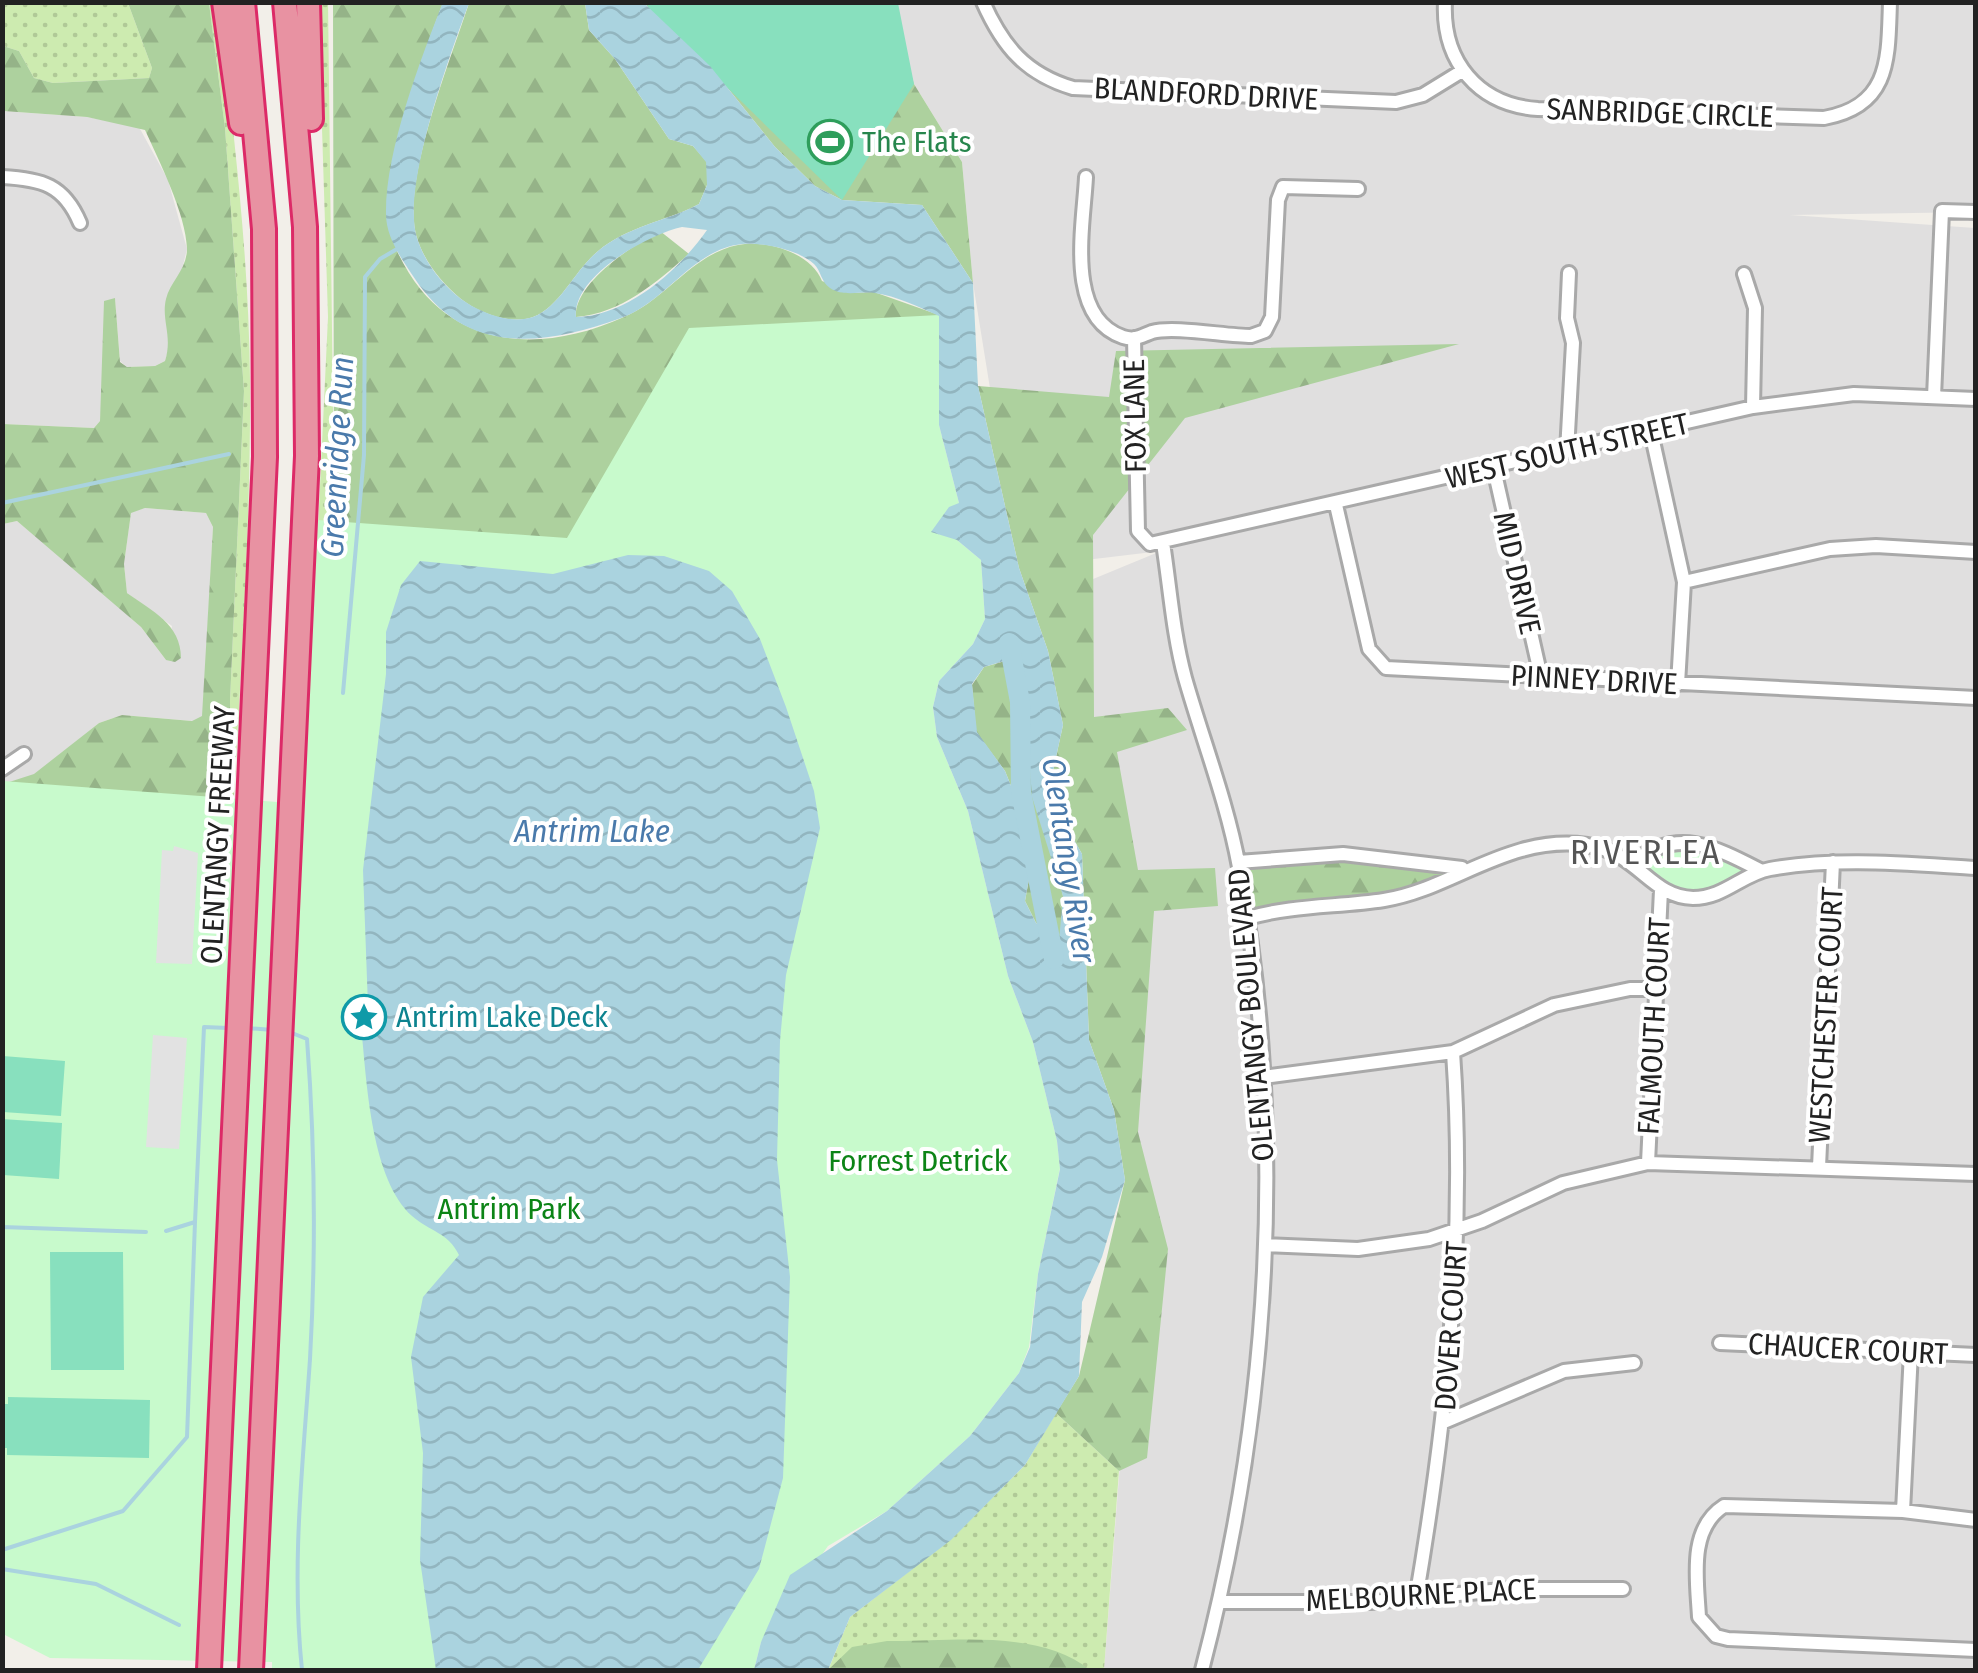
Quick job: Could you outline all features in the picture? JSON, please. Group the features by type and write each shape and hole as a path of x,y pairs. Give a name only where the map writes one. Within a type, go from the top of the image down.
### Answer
{"highway":[{"path":"224,2 245,154 264,229"},
{"name":"OLENTANGY FREEWAY","path":"209,1670 264,458 264,229 243,2"},
{"path":"285,2 306,227"},
{"path":"251,1670 306,456 306,227 312,147 308,2"}],"street":[{"name":"BLANDFORD DRIVE","path":"983,2 1002,41 1019,60 1038,74 1073,88 1396,102 1423,95 1462,70"},
{"path":"1444,2 1446,38 1462,70"},
{"name":"SANBRIDGE CIRCLE","path":"1462,70 1485,93 1526,108 1824,118 1866,100 1886,66 1890,2"},
{"name":"FOX LANE","path":"1086,176 1081,264 1084,298 1111,330 1134,338 1138,531 1150,544 1163,543"},
{"path":"2,177 33,179 54,186 69,200 80,223"},
{"path":"1134,338 1152,332 1251,336 1265,331 1272,317 1280,191 1293,183 1358,188"},
{"path":"1934,397 1942,212 1976,212"},
{"path":"1566,452 1572,344 1567,318 1569,273"},
{"path":"1744,274 1755,308 1753,407"},
{"name":"WEST SOUTH STREET","path":"1163,543 1753,407 1854,394 1976,399"},
{"path":"1651,432 1684,582 1678,684"},
{"name":"MID DRIVE","path":"1494,469 1541,676"},
{"name":"PINNEY DRIVE","path":"1336,505 1375,660 1398,671 1976,698"},
{"name":"OLENTANGY BOULEVARD","path":"1163,543 1184,674 1238,862 1248,918 1263,1077 1266,1244 1252,1412 1220,1602 1202,1670"},
{"path":"1684,582 1830,549 1876,546 1976,552"},
{"path":"2,768 24,754"},
{"path":"1634,862 1669,841 1694,840 1762,870"},
{"path":"1248,918 1387,900 1465,868 1556,843 1590,845 1634,862 1660,890 1688,898 1712,897 1762,870 1833,862 1976,868"},
{"path":"1238,862 1343,854 1465,868"},
{"name":"WESTCHESTER COURT","path":"1819,1167 1833,862"},
{"name":"FALMOUTH COURT","path":"1648,1163 1660,890"},
{"path":"1263,1077 1453,1052 1554,1005 1630,989 1656,989"},
{"name":"DOVER COURT","path":"1416,1598 1444,1422 1457,1230 1453,1052"},
{"path":"1266,1244 1358,1248 1457,1230 1563,1183 1648,1163 1976,1174"},
{"name":"CHAUCER COURT","path":"1720,1343 1976,1354"},
{"path":"1903,1511 1911,1352"},
{"path":"1444,1422 1564,1371 1634,1362"},
{"path":"1976,1520 1903,1511 1724,1506 1711,1514 1699,1536 1699,1618 1706,1628 1728,1639 1976,1650"},
{"name":"MELBOURNE PLACE","path":"1220,1602 1416,1598 1513,1589 1623,1589"}],"shaded area":[{"path":"890,3 1975,3 1975,212 1790,215 1975,228 1975,1670 1104,1670 1129,1348 1138,1132 1052,596 1161,551 1019,568 973,283 962,162 914,84"},
{"path":"2,111 87,117 139,127 168,180 187,249 181,273 166,300 171,341 165,361 155,366 127,367 120,361 115,298 100,421 94,428 3,424"},
{"path":"145,508 206,513 213,527 203,716 193,721 122,715 99,723 34,775 3,784 3,524 17,521 75,569 141,627 166,660 172,626 127,593 124,564 131,512"},
{"path":"174,846 198,853 192,964 156,963 162,850 173,851"},
{"path":"153,1035 187,1038 179,1149 146,1147"}],"green space":[{"path":"328,2 334,494 299,932 328,317 318,3"},
{"path":"2,3 128,3 152,68 149,78 53,83 34,78 19,51 3,46"},
{"path":"128,3 209,3 225,128 244,391 230,701 231,852 3,784 34,774 99,723 122,715 192,721 202,716 213,527 206,513 145,508 131,513 124,564 127,593 171,627 180,646 181,658 175,662 166,660 141,627 17,521 3,524 3,424 94,428 100,421 104,301 115,298 120,362 127,367 155,366 165,361 166,299 187,249 177,204 145,130 87,117 3,111 3,46 19,51 34,78 53,83 149,78 152,68"},
{"path":"209,3 216,3 221,25 240,202 249,336 247,558 231,852 230,701 244,391 225,128"},
{"path":"333,3 443,3 395,153 393,222 398,253 417,285 440,309 466,326 494,336 525,339 591,330 639,309 707,258 749,244 787,250 808,263 822,281 853,293 874,292 939,315 754,1670 567,538 327,560 334,494"},
{"path":"469,3 585,3 589,30 615,59 669,139 693,146 707,162 707,185 699,204 609,243 551,305 524,319 495,316 461,299 435,272 417,238 415,186 421,155"},
{"name":"The Flats","path":"644,3 890,3 914,84 962,162 973,283 922,205 842,200 815,186 775,147 710,66"},
{"name":"The Flats","path":"647,3 898,3 914,84 842,200 649,11"},
{"path":"660,231 689,254 623,303 576,317 584,291 594,279 621,255"},
{"name":"Antrim Park","path":"939,315 939,425 959,503 957,540 981,560 985,619 973,644 939,681 933,707 937,737 968,811 1008,976 1033,1042 1060,1168 1038,1274 1029,1347 1019,1373 970,1436 887,1511 828,1546 761,1642 754,1670 272,1670 272,1662 50,1658 3,1634 3,781 291,803 304,519 567,538 689,328"},
{"path":"1459,344 1185,418 1093,535 1094,717 1168,708 1187,730 1117,752 1138,870 1215,868 1218,906 1154,911 1138,1132 1168,1249 1147,1458 1119,1471 1056,1413 1079,1376 1125,1180 1114,1110 1089,1040 1082,854 1048,794 1063,725 1048,651 1019,568 978,386 1109,397 1116,351"},
{"path":"1005,661 1023,675 1029,734 1063,896 1060,942 1036,923 1025,901 1032,862 1020,808 1005,771 976,732 972,685 984,667"},
{"path":"1694,840 1762,871 1725,889 1695,896 1666,889 1634,862"},
{"path":"1343,854 1465,868 1387,900 1248,918 1238,862"},
{"path":"3,1056 65,1061 61,1116 3,1112"},
{"path":"2,1119 62,1123 59,1179 3,1175"},
{"path":"50,1252 123,1252 124,1370 51,1370"},
{"path":"8,1397 150,1400 149,1458 7,1455 7,1448 3,1448 2,1404 8,1404"},
{"path":"1056,1413 1119,1471 1104,1670 829,1668 850,1617 951,1539 1025,1465"},
{"path":"887,1641 1020,1643 1069,1657 1090,1670 828,1670 852,1647"}],"water":[{"path":"443,2 469,3 421,155 414,215 424,256 440,279 477,308 515,319 543,312 597,252 633,230 699,204 707,185 706,162 693,146 669,139 615,59 589,30 585,3 644,3 710,66 775,147 815,186 842,200 922,205 973,283 978,386 1019,568 1048,651 1063,725 1048,794 1082,854 1089,1040 1114,1110 1125,1180 1102,1257 1082,1302 1079,1376 1025,1465 951,1540 850,1617 828,1670 754,1670 761,1642 790,1575 887,1511 970,1436 1019,1373 1030,1347 1038,1274 1060,1169 1033,1042 1008,976 968,811 937,737 933,707 939,681 973,644 985,619 981,560 957,540 931,532 949,507 959,503 939,425 939,316 883,294 835,291 807,259 780,248 742,244 709,255 637,310 591,328 533,339 506,338 480,332 456,320 434,302 408,269 391,239 386,214 398,135","holes":["682,227 707,230 667,275 614,309 576,317 578,302 599,272 651,238","1004,661 1023,676 1032,797 1063,896 1059,941 1036,923 1025,901 1032,862 1020,808 1005,771 977,732 972,684 984,667"]},
{"name":"Antrim Lake","path":"628,555 664,556 709,571 732,591 760,639 814,791 820,828 786,975 780,1041 777,1160 790,1277 783,1478 759,1569 698,1670 436,1670 420,1560 423,1453 411,1357 423,1297 459,1255 444,1237 412,1216 388,1180 374,1132 362,1036 369,1034 363,870 386,674 386,632 401,585 420,561 553,574"}],"waterway":[{"name":"Greenridge Run","path":"343,693 364,455 365,277 380,259 397,249"},
{"path":"2,503 229,454"},
{"name":"Olentangy River","path":"1009,643 1020,702 1021,792 1054,959"},
{"path":"166,1231 195,1222 204,1027 228,1028"},
{"path":"247,1028 273,1030"},
{"path":"287,1031 307,1039 313,1159 312,1319 298,1553 302,1670"},
{"path":"2,1550 123,1511 187,1437 195,1222"},
{"path":"2,1227 146,1232"},
{"path":"2,1569 96,1584 179,1625"}],"place":[{"name":"The Flats","path":"830,142"},
{"name":"Antrim Lake Deck","path":"364,1017"}],"district":[{"name":"RIVERLEA","path":"1646,852"}],"park label":[{"name":"Forrest Detrick","path":"918,1161"}]}
